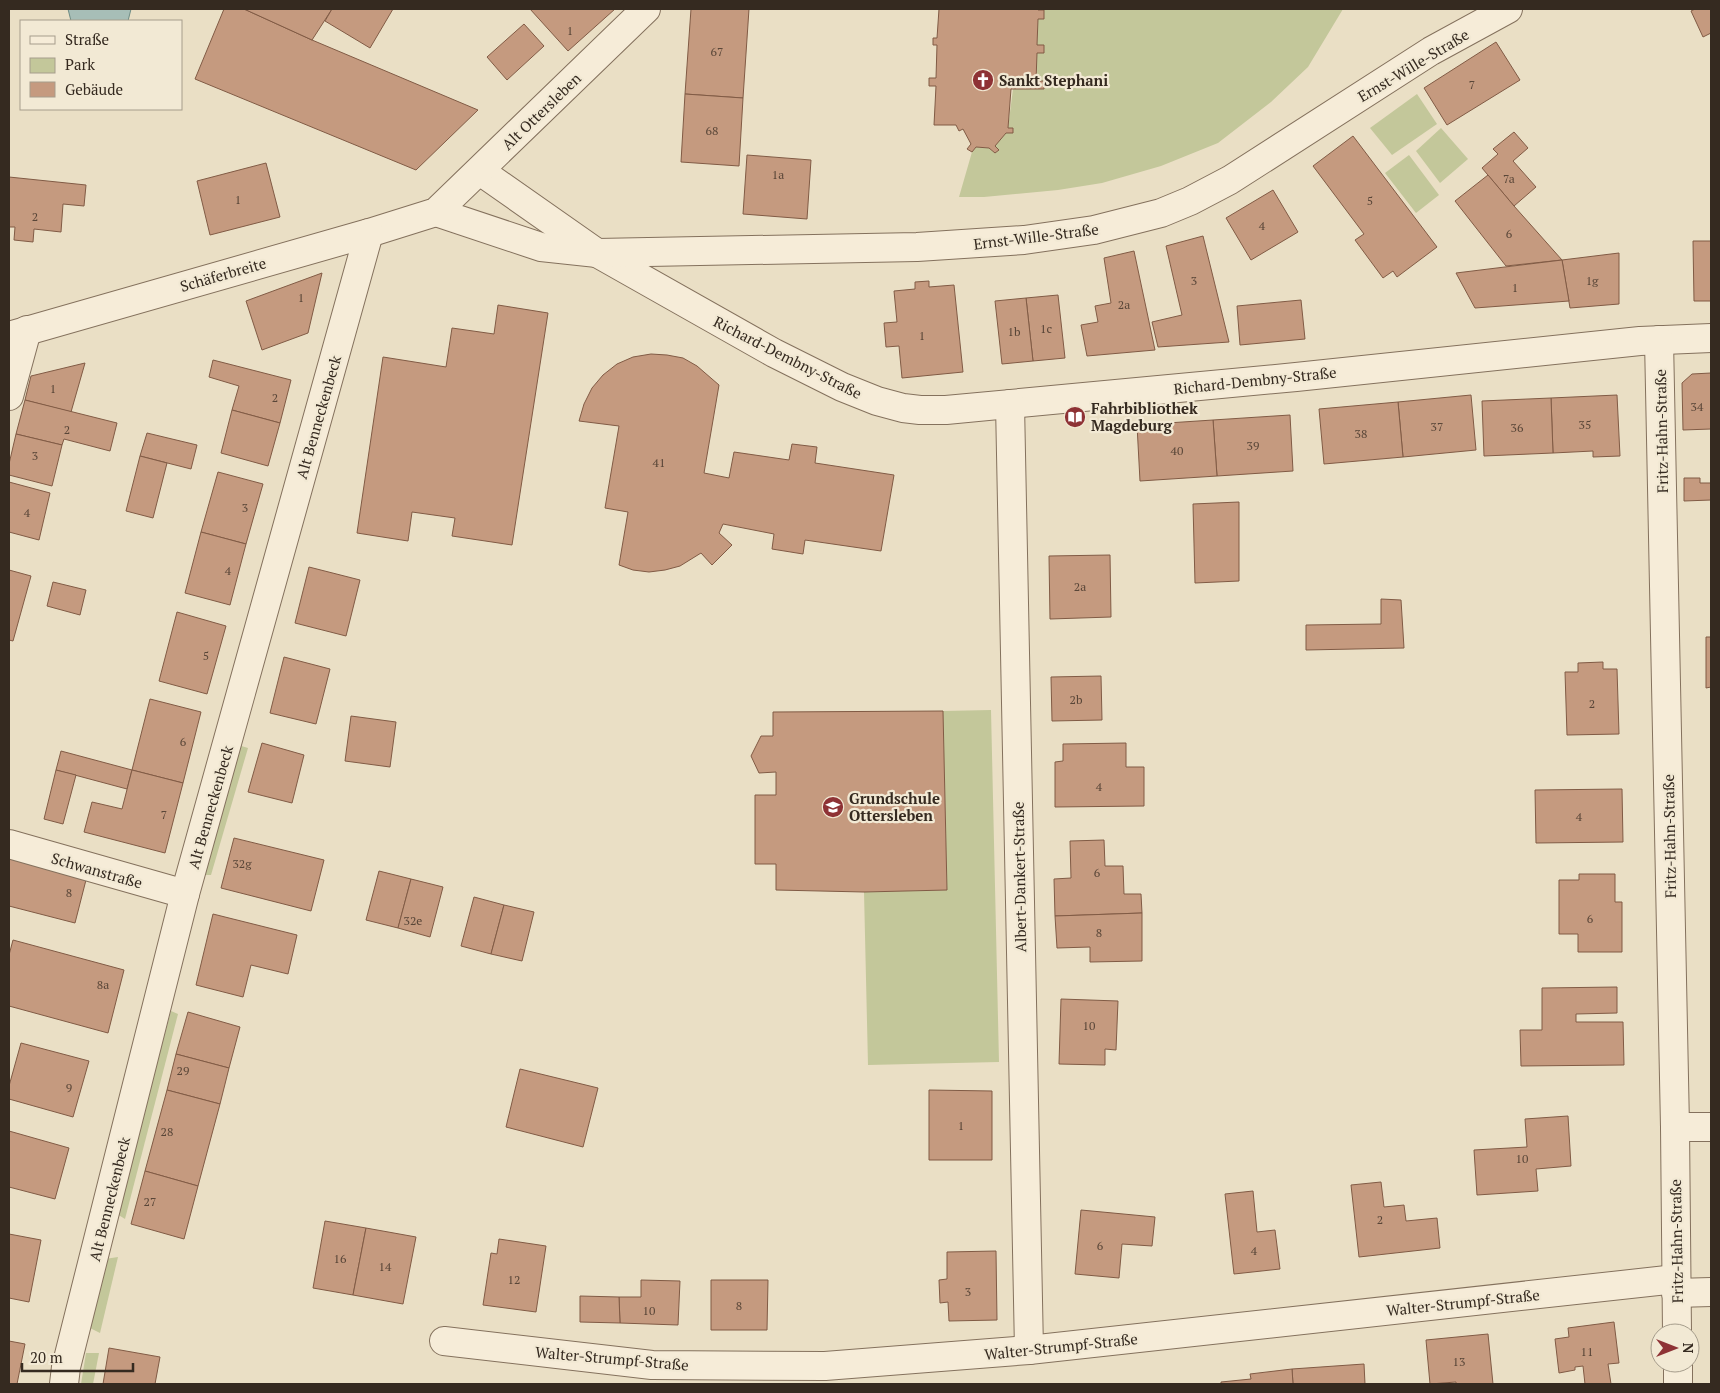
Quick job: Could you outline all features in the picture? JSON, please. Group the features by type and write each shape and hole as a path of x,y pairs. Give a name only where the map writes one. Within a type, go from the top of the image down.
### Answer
{"street":[{"name":"Alt Ottersleben","path":"436,212 646,9"},
{"name":"Ernst-Wille-Straße","path":"597,253 970,244 1060,236 1129,222 1161,213 1224,184 1431,51 1508,9"},
{"name":"Richard-Dembny-Straße","path":"480,171 597,253 774,353 842,387 877,401 903,408 932,410 1010,404 1286,378 1477,357 1659,340 1711,338"},
{"name":"Richard-Dembny-Straße","path":"436,212 541,247 597,253"},
{"name":"Schäferbreite","path":"18,333 369,233 436,212"},
{"name":"Alt Benneckenbeck","path":"64,1384 69,1357 185,894 369,233"},
{"path":"9,396 18,333"},
{"name":"Fritz-Hahn-Straße","path":"1659,340 1675,1127 1677,1323"},
{"name":"Albert-Dankert-Straße","path":"1010,404 1029,1350"},
{"name":"Schwanstraße","path":"9,844 185,894"},
{"path":"1675,1127 1711,1127"},
{"name":"Walter-Strumpf-Straße","path":"444,1341 652,1365 825,1366 1029,1350 1676,1286 1711,1292"}],"green space":[{"path":"1038,9 1343,9 1308,67 1271,102 1218,143 1161,166 1102,183 1058,190 984,197 959,197 972,152 976,147 989,148 995,153 999,150 995,146 1006,133 1013,133 1013,128 1008,128 1013,89 1044,89 1044,81 1036,81 1037,53 1044,53 1037,45 1038,19 1044,19 1044,11"},
{"path":"1417,94 1437,124 1392,155 1370,128"},
{"path":"1441,128 1468,159 1440,183 1416,151"},
{"path":"1409,155 1439,195 1416,213 1385,173"},
{"path":"991,710 999,1062 868,1065 864,892 947,890 943,711"},
{"path":"238,745 248,748 211,875 204,875"},
{"path":"171,1011 178,1014 125,1219 117,1214"},
{"path":"118,1257 100,1333 90,1328 105,1259"},
{"path":"86,1353 99,1353 93,1384 81,1384"}],"water":[{"path":"68,9 131,9 128,20 71,20"}],"building":[{"path":"224,9 244,9 312,40 478,110 416,170 195,79"},
{"path":"244,9 332,9 312,40"},
{"path":"332,9 393,9 370,48 325,21"},
{"path":"530,9 615,9 568,51"},
{"path":"691,9 749,9 743,98 685,94"},
{"name":"Sankt Stephani","path":"939,9 1044,10 1044,19 1038,19 1037,45 1044,45 1044,53 1037,53 1036,81 1044,81 1044,89 1011,89 1008,128 1013,128 1013,133 1006,133 995,146 999,150 995,153 989,148 976,147 972,152 967,149 971,144 963,129 959,131 956,125 934,125 936,86 929,86 929,78 936,78 937,45 933,45 933,38 937,38"},
{"path":"1695,9 1711,9 1711,33 1703,37 1691,11"},
{"path":"524,24 544,46 507,80 487,57"},
{"path":"1496,42 1520,80 1447,125 1424,88"},
{"path":"685,94 743,98 739,166 681,162"},
{"path":"1514,132 1528,148 1513,161 1536,187 1514,206 1482,168 1498,154 1493,149"},
{"path":"1353,136 1437,247 1397,277 1393,271 1383,278 1355,240 1364,234 1313,166"},
{"path":"747,155 811,160 807,219 743,214"},
{"path":"266,163 280,217 210,235 197,181"},
{"path":"1488,175 1562,260 1506,266 1455,201"},
{"path":"9,177 86,185 84,206 63,204 61,232 34,229 33,242 14,240 15,227 9,227"},
{"path":"1273,190 1298,232 1251,260 1226,218"},
{"path":"1203,236 1229,342 1158,347 1152,322 1182,315 1166,246"},
{"path":"1693,241 1711,241 1711,301 1694,301"},
{"path":"1134,251 1155,350 1087,356 1081,325 1098,322 1095,306 1111,303 1104,258"},
{"path":"1619,253 1619,304 1570,308 1562,260"},
{"path":"1562,260 1569,301 1475,308 1456,273"},
{"path":"322,273 308,333 262,350 246,301"},
{"path":"929,281 929,287 954,285 963,372 902,378 899,346 886,347 884,323 897,322 894,291 915,289 915,282"},
{"path":"1058,295 1065,358 1033,361 1026,298"},
{"path":"1026,298 1033,361 1002,364 995,301"},
{"path":"1301,300 1305,339 1240,345 1237,306"},
{"path":"498,305 548,313 512,545 452,536 455,518 412,512 408,541 357,533 383,357 446,367 452,328 494,334"},
{"path":"651,354 683,358 697,366 719,385 704,473 729,478 734,452 789,460 792,444 817,447 815,463 894,475 881,551 805,540 803,554 772,549 774,534 723,524 719,533 732,545 712,565 701,553 680,566 665,570 649,572 633,570 619,565 628,512 605,508 619,426 579,421 584,404 592,388 603,375 617,364 633,357"},
{"path":"213,360 291,380 280,423 232,410 239,386 209,377"},
{"path":"85,363 71,412 25,400 31,376"},
{"path":"1711,373 1711,429 1683,430 1682,383 1692,374"},
{"path":"1471,395 1476,450 1403,457 1398,402"},
{"path":"1617,395 1620,456 1593,457 1593,451 1553,453 1551,398"},
{"path":"1551,398 1553,453 1484,456 1482,401"},
{"path":"25,400 117,423 110,451 64,439 62,445 16,434"},
{"path":"1398,402 1403,457 1324,464 1319,409"},
{"path":"232,410 280,423 268,466 221,453"},
{"path":"1290,415 1293,471 1217,476 1213,420"},
{"path":"1213,420 1217,476 1140,481 1137,425"},
{"path":"147,433 197,445 191,469 140,456"},
{"path":"16,434 62,445 52,486 9,475 9,464"},
{"path":"140,456 167,463 153,518 126,511"},
{"path":"218,472 263,484 246,544 201,532"},
{"path":"1684,478 1700,478 1700,483 1711,483 1711,500 1684,501"},
{"path":"9,482 50,493 39,540 9,532"},
{"path":"1239,502 1239,581 1195,583 1193,504"},
{"path":"201,532 246,544 230,605 185,593"},
{"path":"1110,555 1111,617 1050,619 1049,556"},
{"path":"309,567 360,580 346,636 295,623"},
{"path":"9,570 31,576 13,641 9,640"},
{"path":"53,582 86,590 80,615 47,606"},
{"path":"1381,599 1401,600 1404,648 1306,650 1306,625 1381,624"},
{"path":"177,612 226,626 207,694 159,681"},
{"path":"1706,637 1711,637 1711,687 1706,688"},
{"path":"284,657 330,669 316,724 270,713"},
{"path":"1603,662 1603,669 1617,669 1619,734 1567,735 1565,672 1578,672 1578,663"},
{"path":"1101,676 1102,720 1052,721 1051,677"},
{"path":"150,699 201,712 183,783 132,770"},
{"path":"943,711 947,890 864,892 776,890 776,864 755,864 755,795 776,795 776,772 759,773 751,756 761,736 773,736 773,712"},
{"path":"351,716 396,722 390,767 345,761"},
{"path":"262,743 304,755 292,803 248,792"},
{"path":"1126,743 1126,767 1144,767 1144,806 1055,807 1055,762 1063,761 1063,744"},
{"path":"61,751 132,770 127,789 56,770"},
{"path":"56,770 76,775 63,824 44,819"},
{"path":"132,770 183,783 165,853 84,832 92,802 122,809"},
{"path":"1622,789 1623,842 1536,843 1535,790"},
{"path":"234,838 324,860 311,911 221,888"},
{"path":"1104,840 1105,866 1123,866 1124,894 1141,894 1142,913 1055,916 1054,879 1071,878 1070,841"},
{"path":"9,856 87,876 75,923 9,906"},
{"path":"379,871 411,879 398,928 366,920"},
{"path":"1579,874 1615,874 1615,902 1622,902 1622,952 1578,952 1578,934 1559,934 1559,880 1579,880"},
{"path":"411,879 443,887 430,937 398,928"},
{"path":"474,897 504,905 491,954 461,946"},
{"path":"504,905 534,912 522,961 491,954"},
{"path":"1142,913 1142,961 1090,962 1090,947 1057,948 1055,916"},
{"path":"213,914 297,935 288,974 251,965 243,997 196,985"},
{"path":"13,940 124,970 108,1033 9,1006 9,955"},
{"path":"1617,987 1617,1013 1576,1014 1576,1022 1623,1022 1624,1065 1521,1066 1520,1030 1542,1030 1542,988"},
{"path":"1061,999 1118,1001 1116,1050 1105,1049 1105,1065 1059,1064"},
{"path":"188,1012 240,1027 229,1068 176,1054"},
{"path":"21,1043 89,1061 73,1117 9,1099 9,1086"},
{"path":"176,1054 229,1068 220,1104 167,1090"},
{"path":"520,1069 598,1088 583,1147 506,1127"},
{"path":"167,1090 220,1104 198,1186 145,1171"},
{"path":"929,1090 992,1091 992,1160 929,1160"},
{"path":"1568,1116 1571,1166 1536,1169 1538,1191 1477,1195 1474,1150 1527,1147 1525,1119"},
{"path":"9,1131 69,1148 55,1199 9,1187"},
{"path":"145,1171 198,1186 184,1239 131,1224"},
{"path":"1381,1182 1384,1207 1404,1205 1406,1221 1437,1218 1440,1248 1359,1257 1351,1185"},
{"path":"1253,1191 1257,1232 1275,1230 1280,1269 1234,1274 1225,1194"},
{"path":"1081,1210 1155,1217 1152,1246 1122,1244 1119,1278 1075,1274"},
{"path":"325,1221 366,1228 353,1295 313,1288"},
{"path":"366,1228 416,1237 403,1304 353,1295"},
{"path":"9,1234 41,1240 29,1302 9,1298"},
{"path":"499,1239 546,1246 536,1312 483,1305 491,1253 497,1254"},
{"path":"996,1251 997,1320 949,1321 948,1302 940,1303 939,1280 947,1279 947,1252"},
{"path":"641,1280 680,1281 678,1325 620,1323 619,1297 641,1297"},
{"path":"711,1280 768,1280 767,1330 711,1330"},
{"path":"580,1296 619,1297 620,1323 580,1322"},
{"path":"1614,1322 1619,1363 1608,1364 1611,1384 1585,1384 1583,1366 1575,1367 1575,1370 1559,1373 1555,1339 1569,1337 1568,1328"},
{"path":"1488,1334 1493,1384 1456,1384 1456,1382 1430,1384 1426,1340"},
{"path":"9,1341 25,1344 17,1384 9,1384"},
{"path":"109,1348 160,1357 155,1384 103,1384"},
{"path":"1364,1364 1365,1384 1293,1384 1292,1369"},
{"path":"1292,1369 1293,1384 1221,1384 1221,1382 1251,1379 1250,1374"}],"place":[{"name":"Sankt Stephani","path":"983,80"},
{"name":"Fahrbibliothek Magdeburg","path":"1075,417"},
{"name":"Grundschule Ottersleben","path":"833,807"}]}
